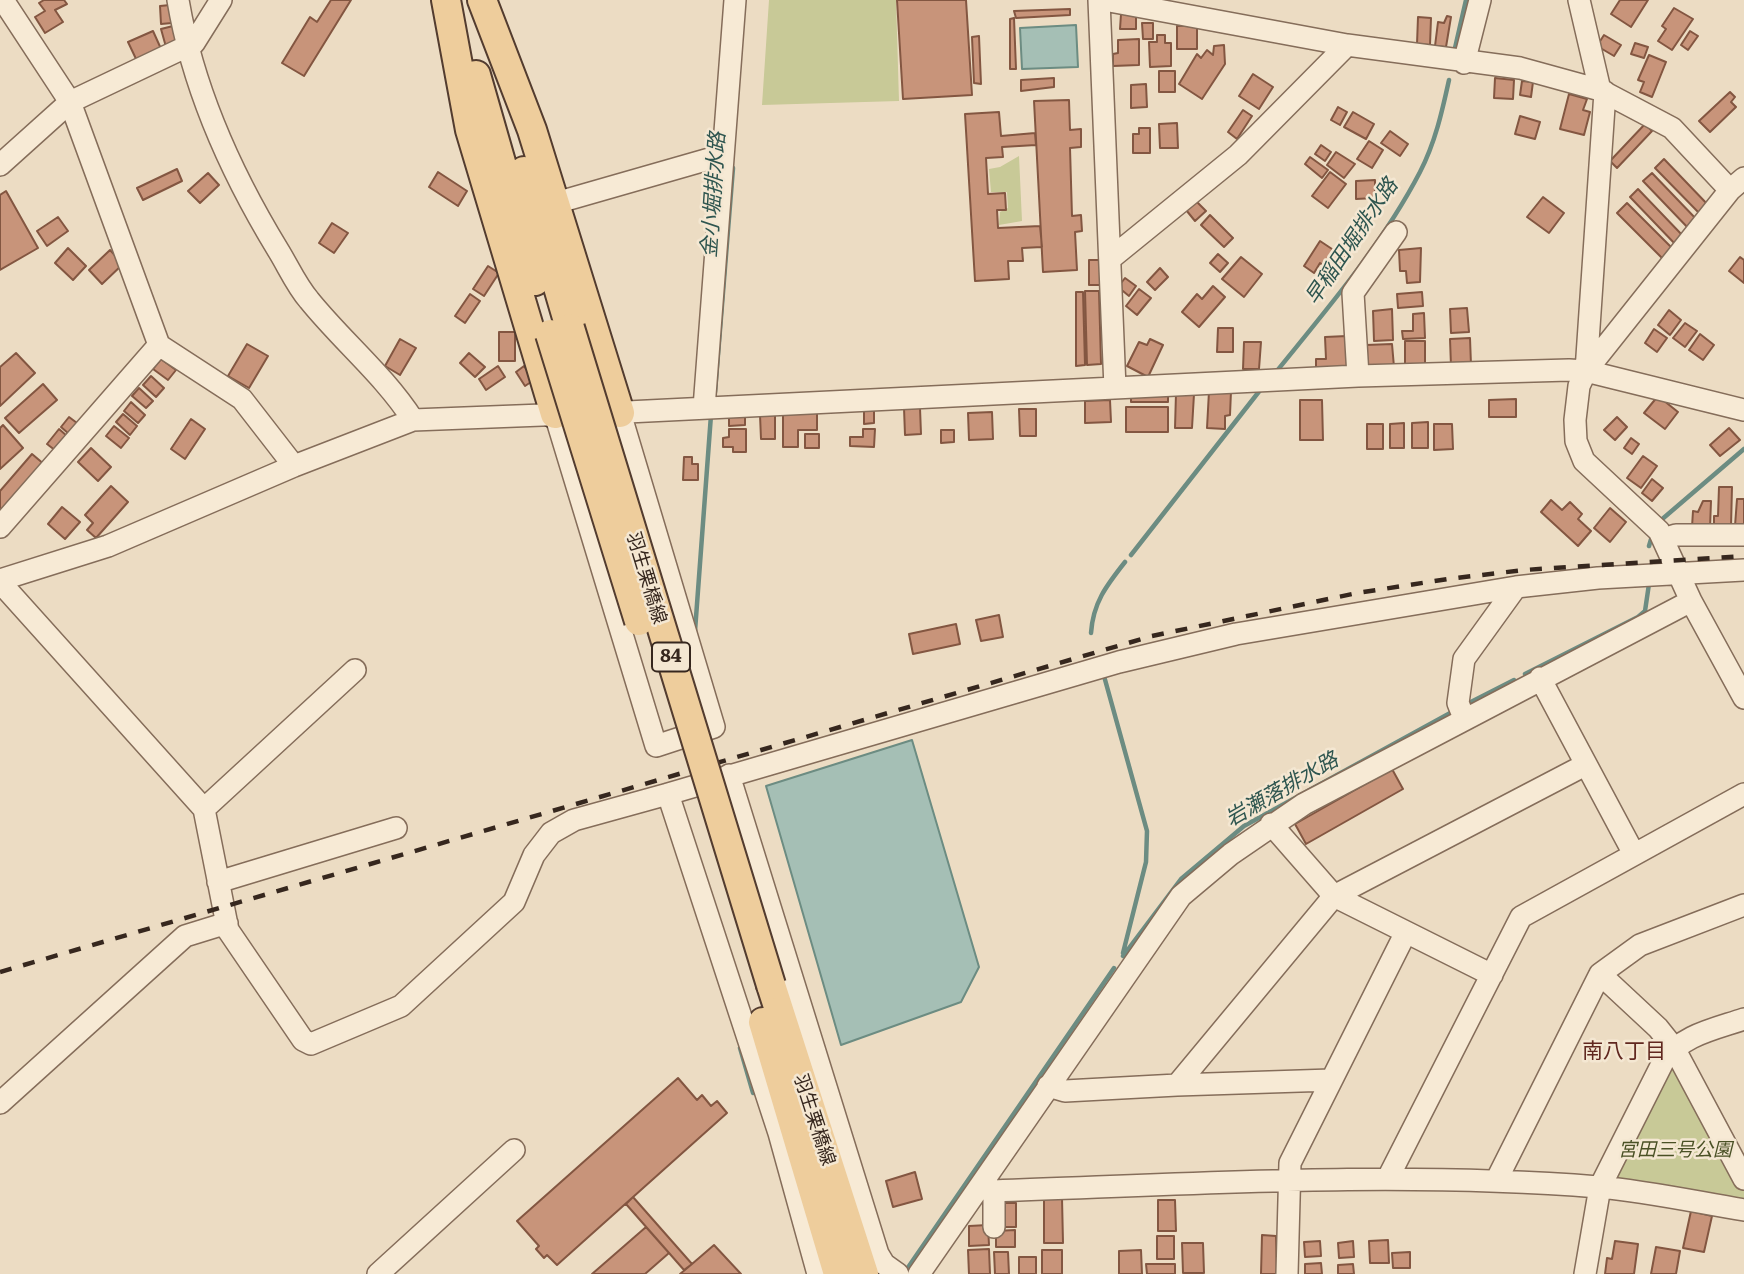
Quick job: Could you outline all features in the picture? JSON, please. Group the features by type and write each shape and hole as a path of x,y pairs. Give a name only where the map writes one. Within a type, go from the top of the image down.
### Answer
{"main road":[{"path":"446,0 470,130 555,414"},
{"name":"羽生栗橋線","path":"455,0 763,988 864,1274"},
{"name":"羽生栗橋線","path":"473,0 560,331"},
{"path":"482,0 532,130 620,413"},
{"name":"羽生栗橋線","path":"763,988 838,1274"}],"street":[{"path":"3,0 70,102 159,345 242,399 294,466"},
{"path":"178,0 186,46 213,124 274,244 306,297 393,389 413,420"},
{"path":"0,165 70,102 194,43 221,0"},
{"path":"704,408 736,0"},
{"path":"1115,388 1102,0 1347,45 1464,63 1520,68 1602,91 1672,128 1737,184 1586,371 1578,386 1576,441 1584,461 1663,539 1691,601 1744,698"},
{"path":"1464,63 1480,0"},
{"path":"1578,0 1602,91 1586,371"},
{"path":"1110,259 1238,155 1347,45"},
{"path":"566,200 723,155"},
{"path":"1358,376 1353,293 1396,232"},
{"path":"0,527 159,345"},
{"path":"1744,410 1586,371 1358,376 620,413 413,420 294,466 108,546 0,581 204,809 227,923 303,1040 311,1044 401,1006 514,902 534,855 551,833 574,820 1158,653 1236,634 1516,587 1598,578 1744,570"},
{"path":"555,414 656,746 714,727 620,413"},
{"path":"1663,539 1676,535 1744,535"},
{"path":"1464,718 1458,703 1464,659 1516,587"},
{"path":"919,1274 987,1189 1048,1086 1173,904 1271,824 1464,718 1691,601"},
{"path":"204,809 355,670"},
{"path":"1541,678 1633,854"},
{"path":"1177,1085 1334,896 1585,765"},
{"path":"729,775 878,1254 884,1264 898,1274"},
{"path":"668,794 779,1133 818,1274"},
{"path":"1388,1178 1521,917 1744,794"},
{"path":"1271,824 1334,896 1405,934 1492,975"},
{"path":"218,882 396,828"},
{"path":"1496,1181 1600,974 1640,945 1744,905"},
{"path":"0,1103 185,936 227,923"},
{"path":"1287,1274 1287,1181 1290,1163 1405,934"},
{"path":"1600,974 1658,1028 1674,1048 1744,1179"},
{"path":"1585,1274 1600,1187 1663,1062 1674,1048 1688,1039 1744,1019"},
{"path":"1048,1086 1065,1091 1331,1080"},
{"path":"377,1274 514,1150"},
{"path":"987,1189 1388,1178 1600,1187 1744,1210"},
{"path":"987,1189 993,1227"}],"green space":[{"path":"769,0 896,0 899,101 762,105"},
{"path":"1019,156 1022,221 999,225 1000,212 1008,208 1007,192 991,192 989,169 1000,167"},
{"name":"宮田三号公園","path":"1672,1068 1680,1068 1744,1189 1744,1204 1608,1183"}],"shaded area":[{"path":"1076,25 1078,67 1022,69 1020,28"},
{"path":"912,740 979,967 961,1002 841,1045 766,786"}],"building":[{"path":"44,0 64,0 67,4 55,10 63,22 45,33 35,17 45,11 39,3"},
{"path":"331,0 351,0 304,76 282,63 310,17 317,22"},
{"path":"897,0 966,0 972,95 903,99"},
{"path":"1620,0 1648,0 1631,27 1611,14"},
{"path":"170,5 172,23 161,24 160,6"},
{"path":"1674,8 1693,19 1672,50 1658,41 1666,29 1662,26"},
{"path":"1070,9 1070,15 1016,18 1014,11"},
{"path":"1121,14 1136,14 1136,29 1120,29"},
{"path":"1447,16 1451,17 1446,47 1435,46 1438,22 1444,23"},
{"path":"1418,17 1431,18 1430,45 1417,44"},
{"path":"1014,18 1016,69 1010,69 1010,19"},
{"path":"1142,23 1153,23 1153,39 1143,39"},
{"path":"1197,25 1197,49 1177,49 1177,26"},
{"path":"173,26 178,44 166,47 161,29"},
{"path":"153,31 162,51 137,61 128,42"},
{"path":"1690,31 1698,36 1688,50 1681,45"},
{"path":"1157,35 1165,35 1165,43 1171,43 1171,66 1150,67 1149,42 1157,42"},
{"path":"1604,35 1621,45 1614,56 1597,46"},
{"path":"979,36 981,84 974,83 972,37"},
{"path":"1139,39 1139,65 1113,66 1113,54 1118,53 1118,40"},
{"path":"1635,43 1648,47 1644,58 1631,54"},
{"path":"1224,45 1225,64 1202,99 1179,84 1197,54 1201,58 1207,50 1213,55 1214,46"},
{"path":"1649,55 1666,62 1652,97 1640,92 1644,82 1638,80"},
{"path":"1159,71 1175,71 1175,92 1159,92"},
{"path":"1253,74 1273,87 1259,109 1239,96"},
{"path":"1054,78 1054,87 1021,91 1021,80"},
{"path":"1495,78 1514,80 1513,99 1494,98"},
{"path":"1522,81 1533,82 1531,97 1520,95"},
{"path":"1146,84 1147,107 1131,108 1131,85"},
{"path":"1730,92 1735,97 1731,102 1736,107 1710,132 1699,121"},
{"path":"1569,94 1587,99 1583,110 1590,112 1584,135 1560,129"},
{"path":"1069,100 1070,130 1081,129 1081,147 1070,148 1072,216 1081,215 1082,231 1075,232 1077,270 1043,272 1034,101"},
{"path":"1338,107 1347,112 1340,125 1331,120"},
{"path":"1243,110 1252,116 1237,139 1228,132"},
{"path":"999,112 1001,136 1035,133 1036,145 1002,147 1003,157 986,158 988,194 1005,193 1006,210 997,210 998,228 1040,226 1042,247 1022,248 1023,261 1008,261 1009,279 975,281 965,114"},
{"path":"1353,112 1374,124 1366,139 1344,127"},
{"path":"1520,116 1540,122 1535,139 1515,134"},
{"path":"1177,123 1178,148 1160,148 1159,124"},
{"path":"1645,124 1652,131 1617,168 1610,161"},
{"path":"1139,128 1150,128 1150,153 1133,153 1133,134 1139,134"},
{"path":"1390,131 1408,144 1400,156 1381,143"},
{"path":"1369,141 1383,150 1372,168 1357,159"},
{"path":"1321,145 1331,152 1325,161 1315,154"},
{"path":"1336,152 1355,164 1344,178 1327,165"},
{"path":"1310,157 1328,170 1322,178 1305,164"},
{"path":"1664,159 1710,207 1701,215 1655,168"},
{"path":"177,169 182,181 143,200 137,188"},
{"path":"438,172 467,191 458,206 429,187"},
{"path":"1330,172 1346,184 1328,208 1312,196"},
{"path":"208,173 219,185 200,203 188,191"},
{"path":"1652,173 1699,222 1690,230 1643,181"},
{"path":"1375,180 1375,198 1356,199 1356,181"},
{"path":"1638,189 1684,237 1676,245 1630,197"},
{"path":"6,191 38,248 0,270 0,195"},
{"path":"1191,196 1206,211 1195,221 1182,205"},
{"path":"1543,197 1564,213 1549,233 1527,217"},
{"path":"1627,203 1674,250 1664,260 1617,213"},
{"path":"1210,215 1233,238 1224,247 1201,225"},
{"path":"58,217 68,231 47,246 37,231"},
{"path":"332,223 348,233 334,253 319,243"},
{"path":"1320,241 1344,257 1328,283 1319,277 1325,266 1320,263 1314,273 1304,266"},
{"path":"68,248 86,266 73,280 55,263"},
{"path":"1421,248 1420,282 1407,283 1406,271 1400,271 1399,250"},
{"path":"110,250 123,264 102,284 89,270"},
{"path":"1218,254 1228,263 1220,272 1210,263"},
{"path":"1241,257 1262,274 1244,297 1222,279"},
{"path":"1740,257 1744,260 1744,283 1729,271"},
{"path":"1089,260 1100,260 1100,285 1089,285"},
{"path":"488,266 499,273 484,296 473,289"},
{"path":"1160,268 1168,277 1155,290 1147,282"},
{"path":"1125,278 1136,286 1129,296 1118,287"},
{"path":"1213,286 1225,297 1199,327 1182,312 1197,294 1202,299"},
{"path":"1139,289 1151,298 1137,315 1126,306"},
{"path":"1085,291 1099,291 1101,364 1087,365"},
{"path":"1076,292 1083,292 1085,365 1076,366"},
{"path":"1422,292 1423,306 1398,308 1397,294"},
{"path":"470,294 480,301 465,323 455,316"},
{"path":"1467,308 1469,332 1451,333 1450,309"},
{"path":"1392,309 1393,340 1374,341 1373,311"},
{"path":"1669,310 1681,320 1670,335 1658,325"},
{"path":"1424,313 1425,338 1403,339 1402,331 1413,331 1413,314"},
{"path":"1685,323 1697,331 1685,347 1673,338"},
{"path":"1218,328 1233,328 1233,352 1217,352"},
{"path":"1654,329 1667,338 1657,352 1645,343"},
{"path":"499,332 515,332 515,361 499,361"},
{"path":"1700,334 1714,345 1703,360 1689,350"},
{"path":"1347,336 1348,369 1316,371 1316,359 1326,359 1325,337"},
{"path":"1470,338 1471,365 1451,366 1450,339"},
{"path":"400,339 416,348 400,375 385,366"},
{"path":"1150,339 1163,345 1148,377 1127,366 1139,342 1147,345"},
{"path":"1405,341 1425,341 1425,366 1405,366"},
{"path":"1244,342 1261,342 1259,369 1243,369"},
{"path":"247,344 268,356 249,388 228,376"},
{"path":"1392,344 1394,367 1367,369 1366,345"},
{"path":"16,353 35,373 0,406 0,367"},
{"path":"469,353 485,367 475,377 460,363"},
{"path":"161,359 176,370 168,380 153,369"},
{"path":"498,366 505,377 486,390 479,379"},
{"path":"524,366 534,380 525,386 516,372"},
{"path":"151,376 164,388 156,397 143,385"},
{"path":"43,384 57,400 19,433 5,418"},
{"path":"139,388 153,401 146,408 132,396"},
{"path":"1209,391 1231,391 1230,415 1225,416 1225,429 1207,428"},
{"path":"1131,392 1168,392 1168,402 1131,402"},
{"path":"1176,393 1194,394 1192,428 1175,428"},
{"path":"1658,396 1678,412 1665,429 1644,413"},
{"path":"1516,399 1516,417 1489,417 1489,400"},
{"path":"1110,400 1111,422 1085,423 1085,401"},
{"path":"1300,400 1322,400 1323,440 1300,440"},
{"path":"131,402 145,415 138,423 124,411"},
{"path":"1126,407 1168,407 1168,432 1126,432"},
{"path":"904,408 920,408 921,434 905,435"},
{"path":"783,409 817,409 817,430 798,430 798,447 783,447"},
{"path":"874,409 874,423 864,424 864,410"},
{"path":"1019,409 1036,409 1036,436 1020,436"},
{"path":"729,412 745,412 745,425 729,426"},
{"path":"992,412 993,439 969,440 968,413"},
{"path":"123,414 137,426 130,435 116,422"},
{"path":"775,414 775,439 761,439 760,415"},
{"path":"69,417 77,423 69,434 61,427"},
{"path":"1617,417 1627,427 1615,440 1604,430"},
{"path":"191,419 205,429 185,459 171,449"},
{"path":"1428,422 1428,448 1412,448 1412,423"},
{"path":"1404,423 1404,448 1390,448 1390,424"},
{"path":"1367,424 1383,424 1383,449 1367,449"},
{"path":"1434,424 1452,424 1453,449 1434,450"},
{"path":"3,425 23,448 0,469 0,428"},
{"path":"114,426 129,438 121,448 106,436"},
{"path":"1729,428 1740,440 1720,456 1710,445"},
{"path":"59,429 67,436 56,451 47,444"},
{"path":"729,429 746,429 746,452 733,452 733,447 723,447 723,438 729,437"},
{"path":"863,429 875,429 874,447 850,446 850,437 863,437"},
{"path":"941,430 954,430 954,442 941,443"},
{"path":"805,434 819,434 819,448 805,448"},
{"path":"1631,438 1639,444 1632,454 1624,448"},
{"path":"91,448 111,467 98,481 78,462"},
{"path":"32,454 45,465 0,518 0,491"},
{"path":"1643,456 1657,466 1641,488 1627,478"},
{"path":"684,457 692,457 692,464 698,464 698,480 683,480"},
{"path":"1652,479 1663,488 1652,501 1642,493"},
{"path":"111,486 128,502 96,538 87,530 93,523 85,515"},
{"path":"1719,487 1732,487 1731,527 1714,527 1714,516 1718,516"},
{"path":"1737,499 1744,499 1744,526 1735,526"},
{"path":"1551,500 1562,510 1570,502 1582,514 1578,519 1591,531 1578,546 1541,512"},
{"path":"1703,501 1711,501 1710,528 1692,527 1693,511 1698,512"},
{"path":"62,507 80,522 65,539 48,524"},
{"path":"1610,508 1626,522 1610,542 1594,528"},
{"path":"999,615 1003,637 981,641 976,620"},
{"path":"956,624 960,644 913,654 909,634"},
{"path":"1392,769 1403,789 1306,844 1295,824"},
{"path":"678,1078 697,1100 702,1095 711,1106 717,1101 727,1113 557,1265 547,1255 544,1258 536,1249 539,1246 517,1221"},
{"path":"915,1172 922,1199 893,1207 886,1181"},
{"path":"633,1197 692,1264 684,1270 626,1204"},
{"path":"1062,1198 1063,1243 1044,1243 1044,1199"},
{"path":"1158,1200 1175,1200 1176,1231 1158,1231"},
{"path":"1003,1203 1016,1203 1016,1227 1003,1227"},
{"path":"1691,1211 1712,1216 1704,1252 1683,1248"},
{"path":"988,1225 989,1245 969,1246 969,1226"},
{"path":"646,1227 669,1253 645,1274 592,1274"},
{"path":"1015,1230 1015,1247 996,1247 996,1231"},
{"path":"1262,1235 1276,1236 1277,1274 1261,1274"},
{"path":"1157,1236 1174,1236 1174,1259 1157,1259"},
{"path":"1388,1240 1389,1263 1370,1263 1369,1241"},
{"path":"1320,1241 1321,1256 1305,1257 1304,1242"},
{"path":"1353,1241 1354,1257 1339,1258 1338,1243"},
{"path":"1615,1241 1638,1244 1634,1274 1605,1274 1607,1258 1612,1259"},
{"path":"1182,1243 1203,1243 1204,1273 1183,1273"},
{"path":"714,1245 741,1274 680,1274 692,1264"},
{"path":"1656,1247 1680,1251 1676,1274 1651,1274"},
{"path":"989,1249 990,1274 969,1274 968,1250"},
{"path":"1042,1250 1062,1250 1062,1274 1042,1274"},
{"path":"1141,1250 1142,1274 1119,1274 1119,1251"},
{"path":"994,1252 1008,1252 1009,1274 995,1274"},
{"path":"1410,1252 1410,1268 1393,1268 1392,1253"},
{"path":"1019,1257 1036,1257 1036,1274 1019,1274"},
{"path":"1321,1263 1322,1274 1305,1274 1305,1264"},
{"path":"1146,1264 1175,1264 1175,1274 1147,1274"},
{"path":"1353,1264 1354,1274 1338,1274 1338,1265"}],"waterway":[{"name":"早稲田堀排水路","path":"1455,48 1466,0"},
{"name":"早稲田堀排水路","path":"1276,372 1353,276 1405,199 1430,150 1449,80"},
{"name":"金小堀排水路","path":"715,392 733,168"},
{"name":"早稲田堀排水路","path":"1131,555 1261,389"},
{"name":"金小堀排水路","path":"695,631 711,415"},
{"name":"岩瀬落排水路","path":"1660,521 1744,449"},
{"name":"岩瀬落排水路","path":"1649,546 1652,536"},
{"name":"早稲田堀排水路","path":"1091,633 1094,613 1102,595 1125,562"},
{"name":"岩瀬落排水路","path":"1525,674 1638,617 1645,611 1649,584"},
{"name":"早稲田堀排水路","path":"1104,676 1147,831 1146,862 1123,953"},
{"name":"岩瀬落排水路","path":"1465,705 1514,680"},
{"name":"岩瀬落排水路","path":"1123,956 1181,879 1244,826 1452,712"},
{"name":"岩瀬落排水路","path":"909,1266 1114,968"},
{"name":"金小堀排水路","path":"740,1048 753,1093"}],"railway":[{"path":"0,972 1152,636 1357,593 1448,579 1524,570 1744,556"}],"district":[{"name":"南八丁目","path":"1624,1052"}]}
